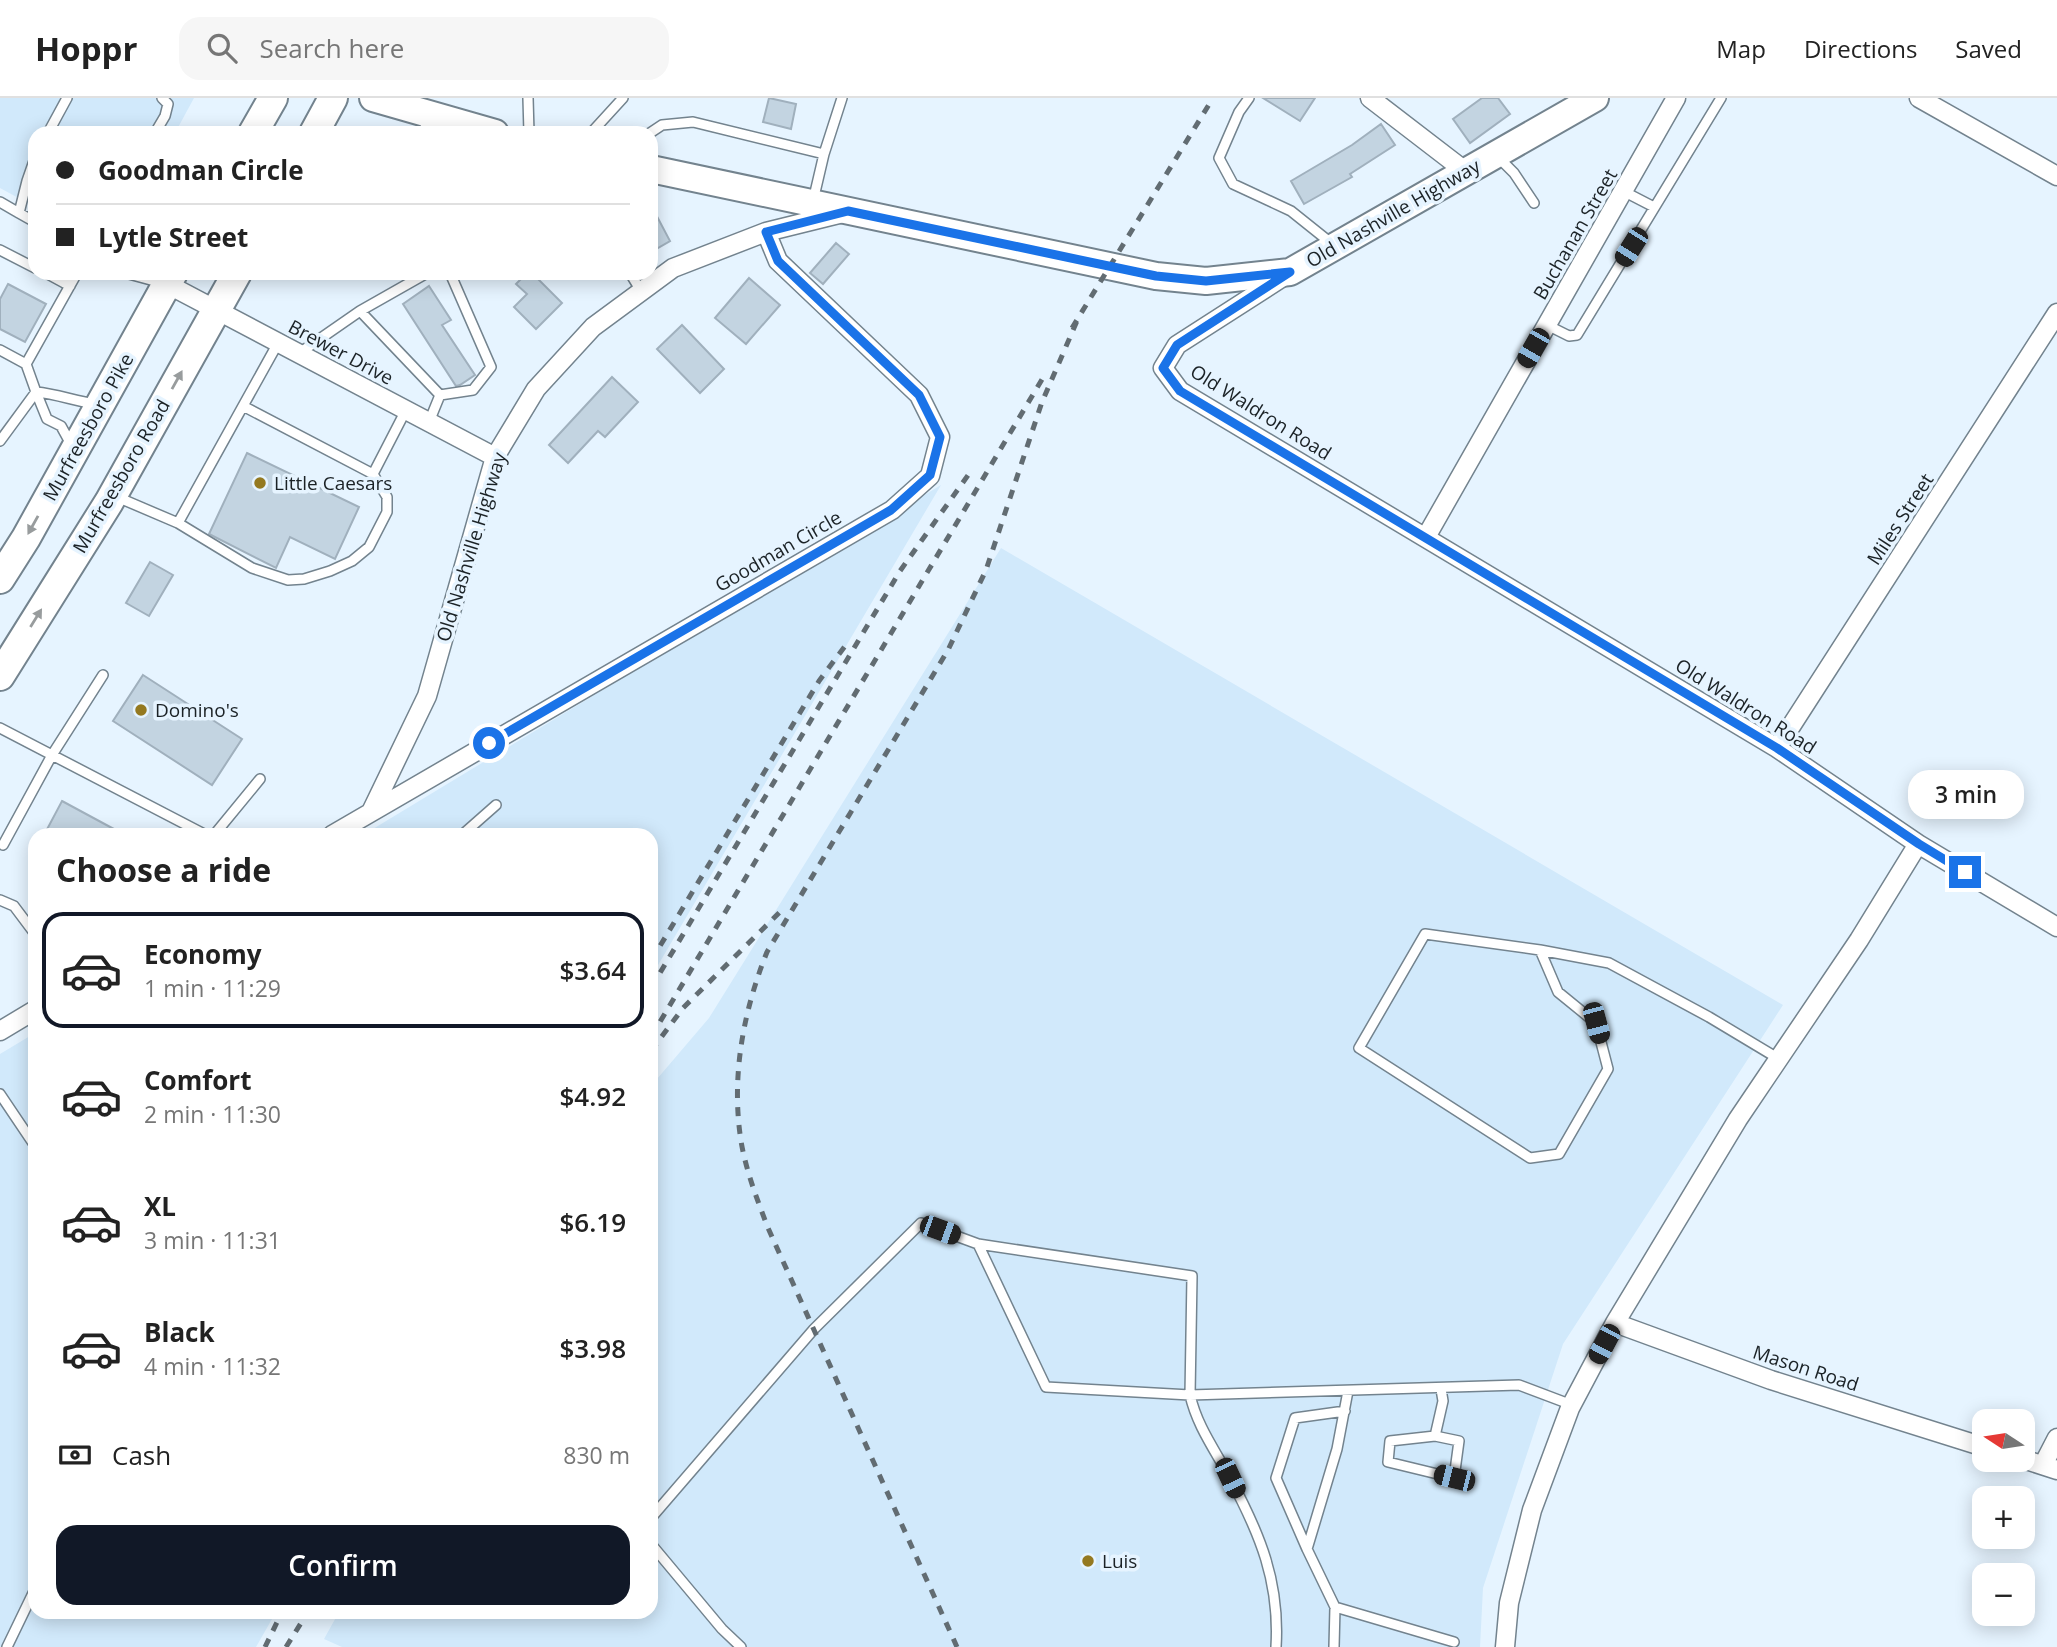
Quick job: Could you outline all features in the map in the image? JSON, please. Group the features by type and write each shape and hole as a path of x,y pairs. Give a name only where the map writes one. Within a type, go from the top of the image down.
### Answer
{"main road":[{"path":"257,126 273,98"},
{"path":"318,126 333,98"},
{"path":"373,98 426,124"},
{"name":"Old Nashville Highway","path":"658,170 1156,276 1206,281 1290,272 1595,98"},
{"name":"Murfreesboro Pike","path":"0,579 26,538 169,280"},
{"name":"Murfreesboro Road","path":"0,676 113,495 233,280"}],"street":[{"path":"1370,98 1465,171"},
{"name":"Buchanan Street","path":"1426,537 1676,98"},
{"path":"1919,98 2057,176"},
{"name":"Old Nashville Highway","path":"658,279 673,268 766,232 848,211"},
{"name":"Goodman Circle","path":"371,812 891,510 930,475 940,437 919,395 778,261 766,232"},
{"name":"Old Waldron Road","path":"1290,272 1177,345 1163,368 1180,391 1777,748 1919,844 2057,927"},
{"name":"Brewer Drive","path":"171,280 216,311 495,457"},
{"name":"Old Nashville Highway","path":"371,812 426,696 495,457 536,389 593,327 656,280"},
{"name":"Miles Street","path":"1777,748 2057,313"},
{"path":"344,828 371,812"},
{"path":"1505,1647 1509,1603 1532,1510 1572,1405 1615,1323 1738,1119 1859,940 1919,844"},
{"path":"0,1031 28,1014"},
{"name":"Mason Road","path":"1615,1323 1771,1380 1972,1443"},
{"path":"2050,1468 2057,1438"}],"lane":[{"path":"52,126 67,98"},
{"path":"159,126 168,110 168,104 162,98"},
{"path":"528,98 529,126"},
{"path":"597,126 623,98"},
{"path":"813,203 824,155 842,98"},
{"path":"1249,98 1239,112 1219,158 1233,184 1291,211 1335,247"},
{"path":"1547,325 1569,336 1577,335 1721,98"},
{"path":"658,128 693,122 824,155"},
{"path":"1496,154 1514,173 1534,203"},
{"path":"19,213 28,182"},
{"path":"1623,191 1654,207"},
{"path":"0,202 28,218"},
{"path":"0,250 28,264"},
{"path":"59,280 71,286"},
{"path":"26,365 74,280"},
{"path":"298,354 360,311 414,280"},
{"path":"440,395 472,390 491,367 453,280"},
{"path":"634,280 641,291"},
{"path":"360,311 440,395"},
{"path":"178,523 278,343"},
{"path":"0,351 26,365 47,419 61,426 75,451"},
{"path":"36,392 101,405"},
{"path":"0,441 36,392"},
{"path":"429,422 440,395"},
{"path":"113,495 178,523 252,568 288,580 304,579 352,561 369,547 387,512 387,498 373,474 243,406"},
{"path":"373,474 406,410"},
{"path":"3,845 52,755 103,675"},
{"path":"0,728 193,828"},
{"path":"220,828 260,779"},
{"path":"471,828 496,805"},
{"path":"0,901 14,906 28,925"},
{"path":"1540,950 1558,992 1596,1023 1608,1069 1559,1154 1530,1158 1359,1048 1425,934 1540,950 1609,963 1709,1017 1779,1059"},
{"path":"0,1094 28,1136"},
{"path":"658,1510 814,1329 921,1223 978,1244 1192,1276 1190,1395 1194,1413 1230,1478 1268,1560 1278,1616 1276,1647"},
{"path":"978,1244 1046,1387 1190,1395 1520,1385 1572,1405"},
{"path":"1435,1436 1443,1401 1441,1389"},
{"path":"1307,1549 1337,1449 1348,1391"},
{"path":"1334,1647 1335,1607 1276,1478 1295,1418 1345,1411"},
{"path":"1435,1436 1459,1441 1454,1478 1388,1462 1390,1441 1435,1436"},
{"path":"658,1552 722,1629 741,1647"},
{"path":"8,1647 28,1605"},
{"path":"1335,1607 1454,1642"}],"shaded area":[{"path":"0,98 194,98 179,126 28,126 28,203 0,188"},
{"path":"941,485 658,965 658,828 375,828"},
{"path":"1001,548 1783,1005 1563,1344 1483,1588 1480,1647 342,1647 324,1639 335,1619 658,1619 658,1078 709,1018"},
{"path":"28,1037 28,1619 272,1619 256,1647 0,1647 0,1054"}],"building":[{"path":"769,98 796,104 791,129 763,122"},
{"path":"1263,98 1315,98 1300,121"},
{"path":"1482,98 1498,98 1510,114 1470,143 1453,119"},
{"path":"1381,124 1395,145 1350,174 1352,177 1304,204 1291,181 1352,145"},
{"path":"658,218 670,241 658,248"},
{"path":"836,243 849,254 823,284 810,273"},
{"path":"749,278 780,305 746,344 715,318"},
{"path":"520,280 539,280 562,303 536,329 514,307 527,294 516,284"},
{"path":"8,284 46,304 25,342 0,329 0,299"},
{"path":"429,286 451,320 442,325 475,375 460,385 456,386 403,304"},
{"path":"682,325 724,369 700,393 657,349"},
{"path":"612,377 638,402 605,437 598,431 568,463 549,445"},
{"path":"247,453 359,507 335,559 290,537 276,568 209,534"},
{"path":"150,562 173,575 149,616 126,603"},
{"path":"143,675 242,739 212,785 113,721"},
{"path":"62,801 112,828 48,828"}],"railway":[{"path":"1072,328 1213,98"},
{"path":"957,1647 764,1217 741,1141 737,1093 741,1045 751,998 767,952 948,650 986,570 1042,402 1077,321"},
{"path":"658,1025 1044,376"},
{"path":"658,976 900,571 971,471"},
{"path":"658,949 819,681 848,642"},
{"path":"658,1042 683,1008 785,907"},
{"path":"265,1647 279,1619"},
{"path":"286,1647 304,1619"}],"place":[{"name":"Little Caesars","path":"260,483"},
{"name":"Domino's","path":"141,710"},
{"name":"Luis","path":"1088,1561"}],"route":[{"path":"489,743 891,510 930,475 940,437 919,395 778,261 766,232 848,211 1156,276 1206,281 1290,272 1177,345 1163,368 1180,391 1777,748 1965,872"}]}
